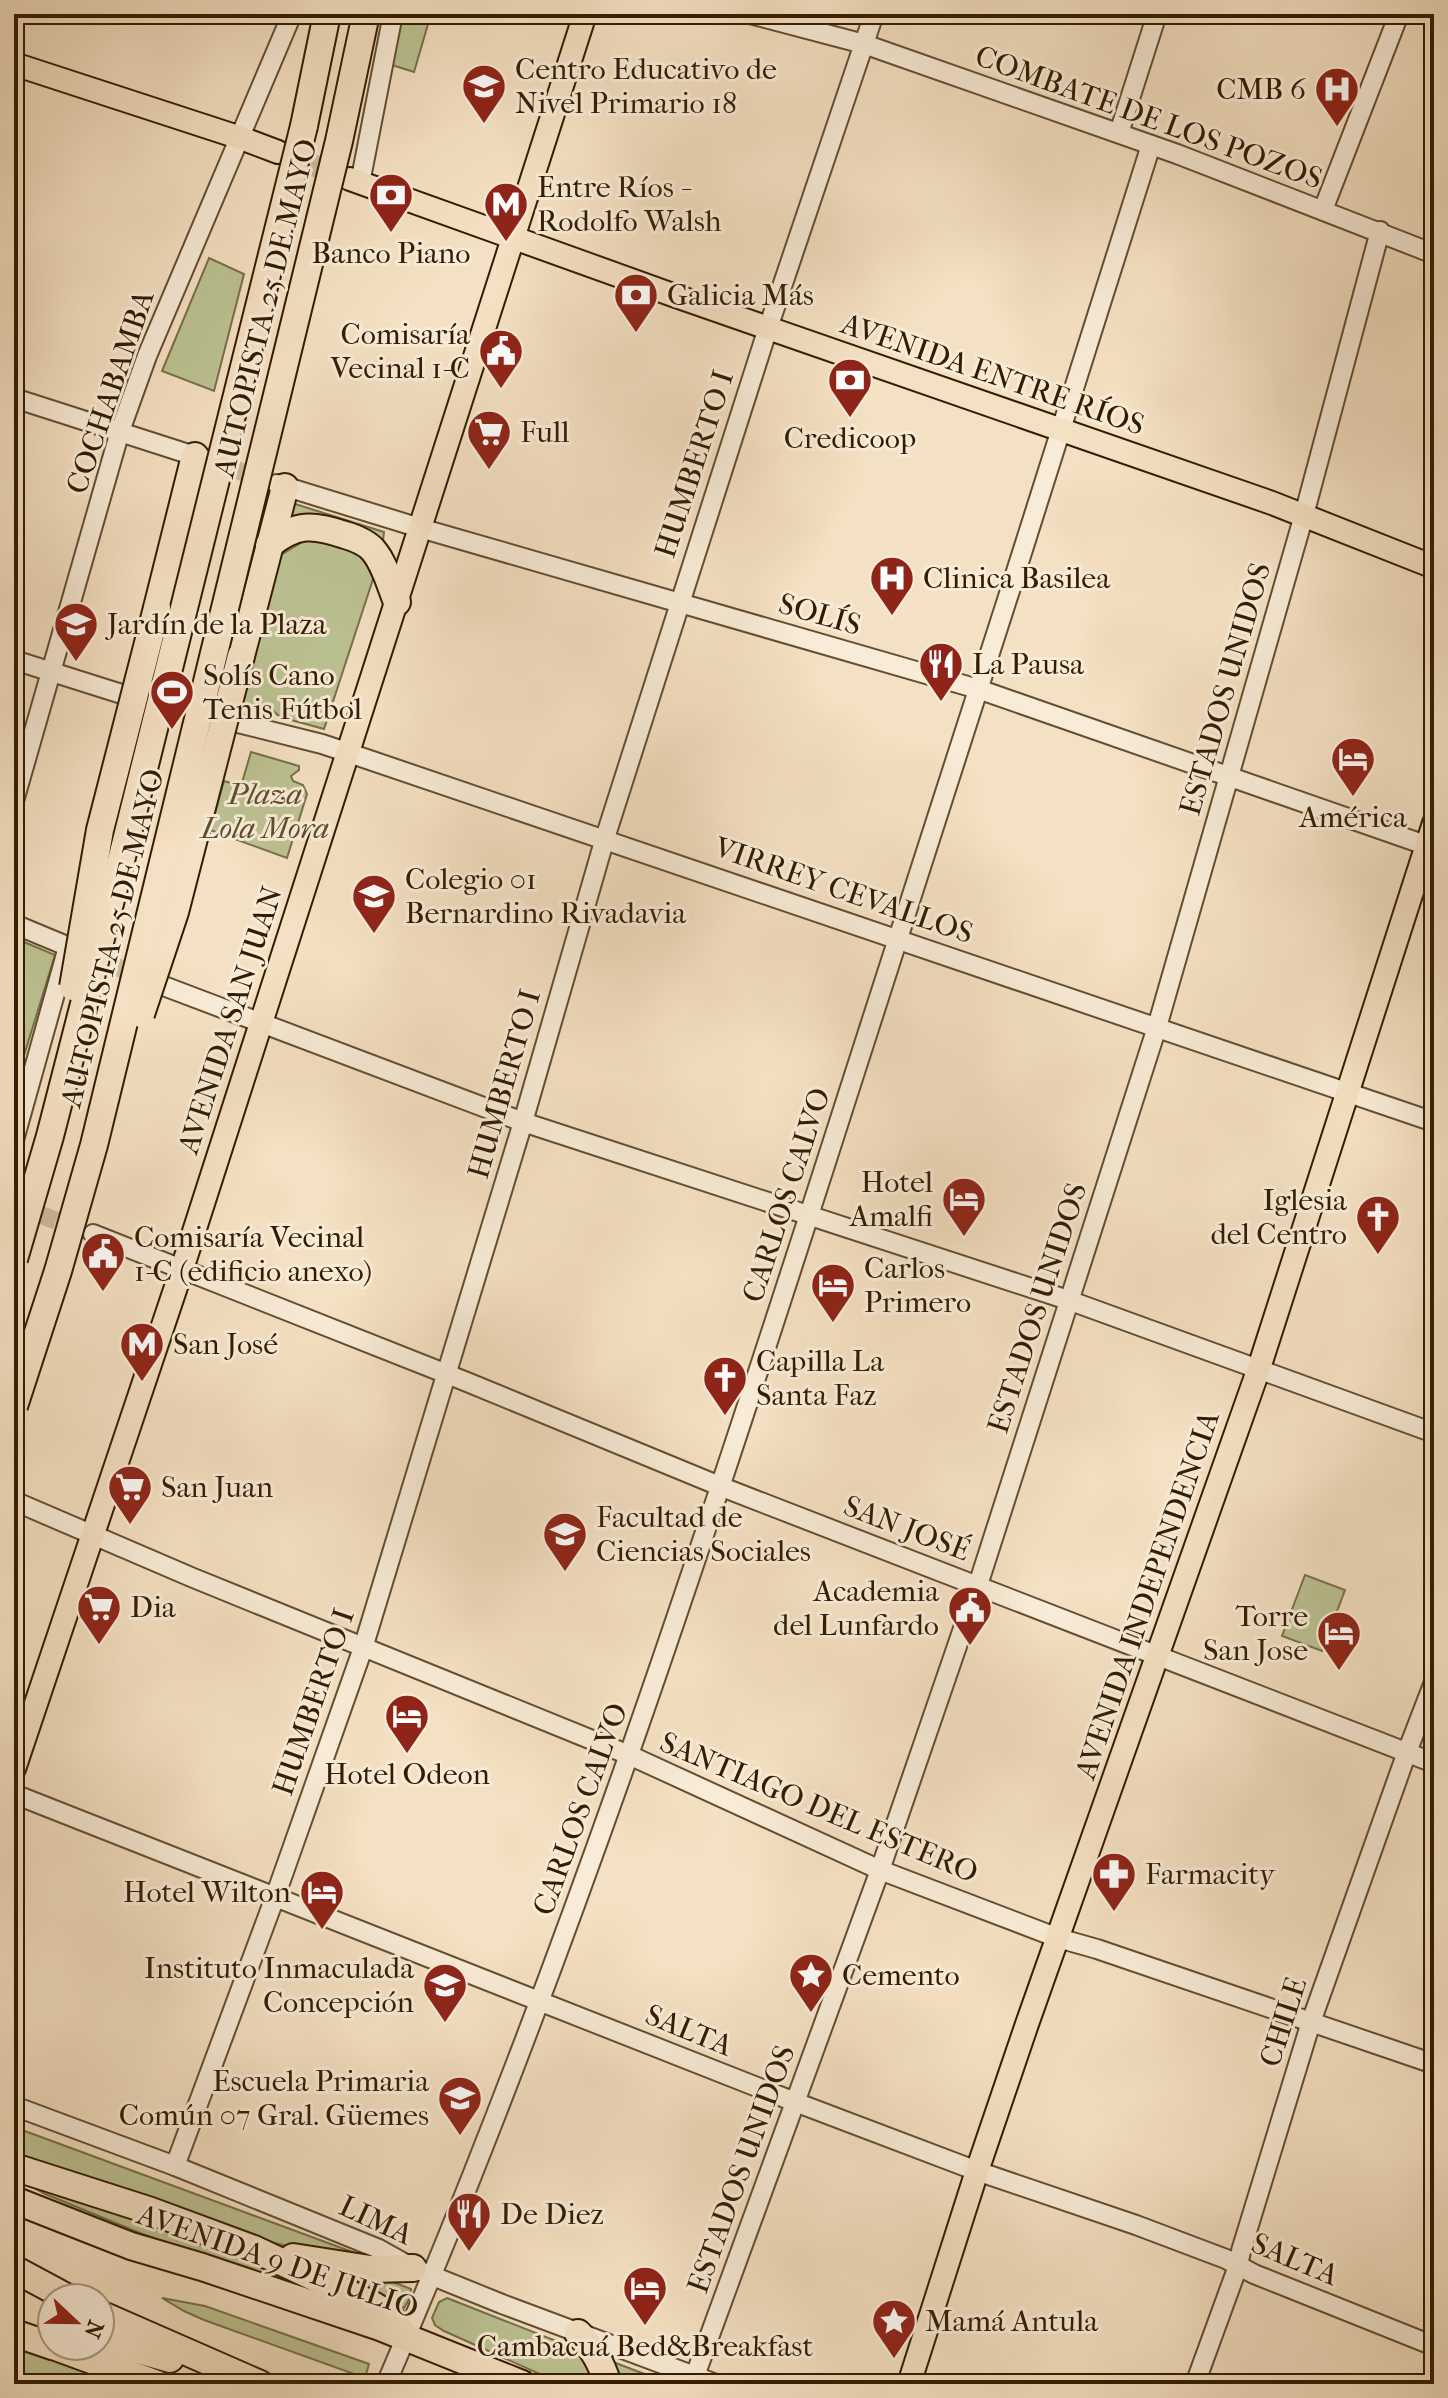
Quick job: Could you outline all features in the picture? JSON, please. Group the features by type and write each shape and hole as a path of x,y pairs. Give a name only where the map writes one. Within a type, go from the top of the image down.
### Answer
{"highway":[{"name":"AUTOPISTA 25 DE MAYO","path":"14,1259 50,1136 125,845 304,126 327,14"},
{"name":"AUTOPISTA 25 DE MAYO","path":"14,1406 58,1271 94,1145 339,141 366,14"},
{"path":"50,1136 100,830 157,608 200,458"},
{"path":"94,1145 167,937 269,545 280,485"},
{"path":"269,545 288,531 307,527 326,528 358,540 372,549 380,561 397,602"},
{"path":"14,2167 151,2211 254,2249 373,2305 389,2315 406,2337"},
{"name":"AVENIDA 9 DE JULIO","path":"14,2200 131,2246 406,2337 522,2384"},
{"path":"254,2249 370,2269 423,2272"},
{"path":"14,2269 38,2282"},
{"path":"14,2315 36,2321"},
{"path":"116,2321 259,2384"},
{"path":"14,2333 36,2340"},
{"path":"578,2333 599,2358 608,2384"},
{"path":"116,2344 259,2384"},
{"path":"96,2362 156,2384"}],"main road":[{"name":"AVENIDA SAN JUAN","path":"14,1769 182,1269 585,14"},
{"path":"14,64 278,152"},
{"name":"AVENIDA ENTRE RÍOS","path":"355,181 1304,515 1434,567"},
{"name":"AVENIDA INDEPENDENCIA","path":"909,2384 977,2171 1259,1368 1430,846 1434,823"}],"street":[{"name":"COCHABAMBA","path":"14,801 120,431 147,356 292,14"},
{"path":"355,181 393,14"},
{"name":"COMBATE DE LOS POZOS","path":"750,14 864,44 1119,133 1434,254"},
{"name":"HUMBERTO I","path":"175,2166 363,1648 523,1122 605,838 768,328 874,14"},
{"path":"1119,133 1157,14"},
{"path":"1323,210 1399,14"},
{"name":"CARLOS CALVO","path":"386,2384 406,2337 423,2272 541,2001 722,1487 1063,429 1151,145"},
{"name":"ESTADOS UNIDOS","path":"693,2380 880,1870 978,1585 1157,1027 1304,515 1380,231"},
{"path":"14,398 200,458"},
{"name":"SOLÍS","path":"280,485 978,689 1430,846"},
{"path":"14,660 128,696"},
{"name":"VIRREY CEVALLOS","path":"234,722 349,753 605,838 1434,1122"},
{"path":"14,924 71,948 14,1140"},
{"path":"161,985 523,1122 1068,1300 1434,1433"},
{"name":"SAN JOSÉ","path":"93,1234 446,1373 722,1487 1434,1763"},
{"name":"SANTIAGO DEL ESTERO","path":"14,1501 363,1648 629,1755 880,1870 1058,1938 1434,2064"},
{"name":"CHILE","path":"1195,2384 1238,2266 1311,2022 1434,1682"},
{"name":"SALTA","path":"14,1794 795,2102 977,2171 1226,2259 1434,2346"},
{"name":"LIMA","path":"14,2106 175,2166 379,2249 423,2272 693,2380 716,2384"}],"green space":[{"path":"402,14 431,14 414,72 392,65"},
{"path":"209,258 244,274 214,391 162,371"},
{"path":"292,503 384,532 383,541 305,516 288,516"},
{"path":"317,533 366,550 375,573 324,729 280,717 269,707 259,710 241,707 276,558"},
{"name":"Plaza Lola Mora","path":"251,752 299,766 299,770 291,776 293,781 303,785 307,794 287,858 210,830 224,781 241,786"},
{"path":"24,942 55,955 14,1088 14,971"},
{"path":"1305,1575 1345,1590 1322,1651 1282,1636"},
{"path":"14,2127 374,2260 323,2255 275,2243 172,2205 14,2159"},
{"path":"14,2176 172,2225 384,2323 140,2233 45,2194"},
{"path":"326,2270 370,2273 411,2289 410,2298 404,2308"},
{"path":"162,2298 205,2306 369,2364 365,2378 204,2320"},
{"path":"447,2298 584,2352 595,2384 562,2384 444,2331 435,2325 432,2318 439,2302"},
{"path":"14,2343 36,2351 36,2362 67,2362 128,2384 37,2384 14,2377"},
{"path":"608,2360 660,2380 666,2384 615,2384"}],"tunnel":[{"path":"280,153 345,177"},
{"path":"210,461 266,480"},
{"path":"151,701 208,716"},
{"path":"88,955 146,979"},
{"path":"14,1205 79,1229"}],"place":[{"name":"Centro Educativo de Nivel Primario 18","path":"484,125"},
{"name":"CMB 6","path":"1337,128"},
{"name":"Banco Piano","path":"391,234"},
{"name":"Entre Ríos - Rodolfo Walsh","path":"506,243"},
{"name":"Galicia Más","path":"636,334"},
{"name":"Comisaría Vecinal 1-C","path":"501,390"},
{"name":"Credicoop","path":"850,419"},
{"name":"Full","path":"489,471"},
{"name":"Clinica Basilea","path":"892,617"},
{"name":"Jardín de la Plaza","path":"76,663"},
{"name":"La Pausa","path":"941,703"},
{"name":"Solís Cano Tenis Fútbol","path":"172,731"},
{"name":"América","path":"1353,798"},
{"name":"Colegio 01 Bernardino Rivadavia","path":"374,935"},
{"name":"Hotel Amalfi","path":"964,1238"},
{"name":"Iglesia del Centro","path":"1378,1256"},
{"name":"Comisaría Vecinal 1-C (edificio anexo)","path":"103,1293"},
{"name":"Carlos Primero","path":"833,1324"},
{"name":"San José","path":"142,1383"},
{"name":"Capilla La Santa Faz","path":"725,1417"},
{"name":"San Juan","path":"130,1526"},
{"name":"Facultad de Ciencias Sociales","path":"565,1573"},
{"name":"Dia","path":"99,1646"},
{"name":"Academia del Lunfardo","path":"970,1647"},
{"name":"Torre San Jose","path":"1339,1672"},
{"name":"Hotel Odeon","path":"407,1755"},
{"name":"Farmacity","path":"1114,1913"},
{"name":"Hotel Wilton","path":"322,1931"},
{"name":"Cemento","path":"811,2014"},
{"name":"Instituto Inmaculada Concepción","path":"445,2024"},
{"name":"Escuela Primaria Común 07 Gral. Güemes","path":"460,2137"},
{"name":"De Diez","path":"469,2253"},
{"name":"Cambacuá Bed&Breakfast","path":"645,2327"},
{"name":"Mamá Antula","path":"894,2360"}]}
